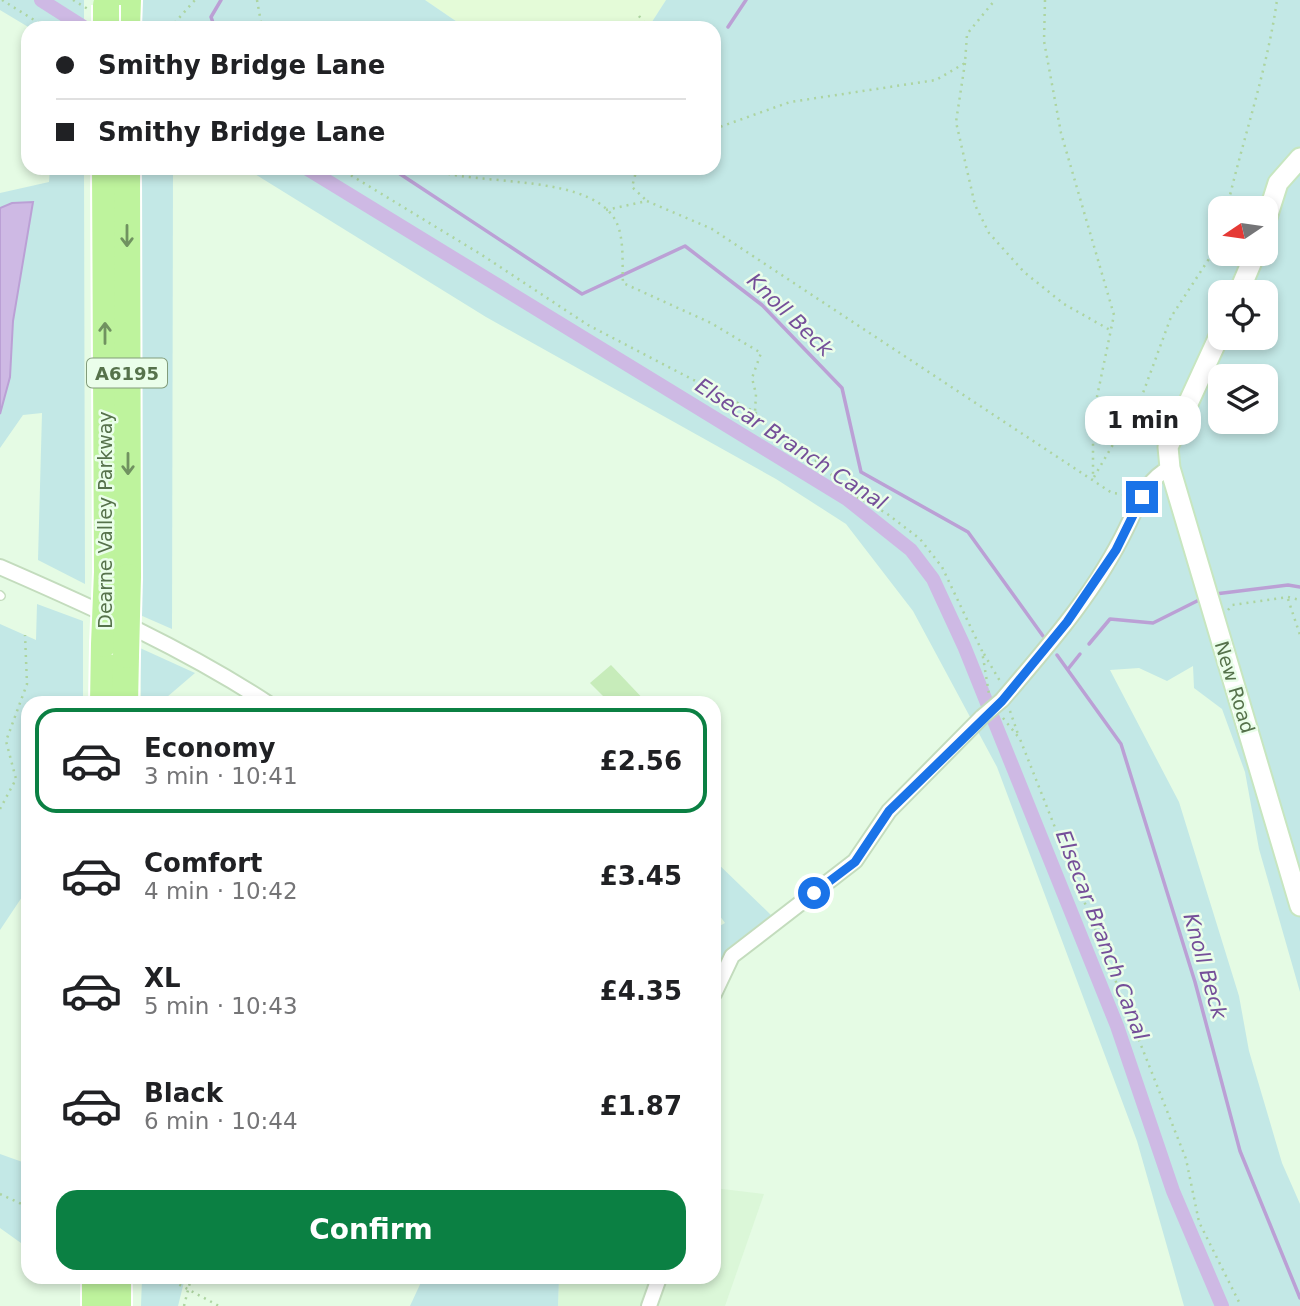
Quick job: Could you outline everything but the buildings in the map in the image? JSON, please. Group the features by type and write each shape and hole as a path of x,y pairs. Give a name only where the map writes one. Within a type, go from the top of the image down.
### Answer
{"highway":[{"name":"Dearne Valley Parkway","path":"105,175 117,575"},
{"name":"Dearne Valley Parkway","path":"105,696 115,649 127,175"},
{"name":"Dearne Valley Parkway","path":"115,649 124,696"},
{"path":"95,1306 96,1284"},
{"path":"118,1284 118,1306"}],"main road":[{"path":"1274,196 1279,183 1300,158"},
{"path":"1170,468 1168,447 1213,350"},
{"name":"New Road","path":"1170,468 1300,906"}],"street":[{"path":"721,979 732,956 855,862 889,811 982,717 998,706 1079,605 1116,550 1150,483 1170,468"},
{"path":"0,567 148,637 230,679 257,696"},
{"path":"649,1306 657,1284"}],"path":[{"path":"2,0 36,21"},
{"path":"176,21 195,0"},
{"path":"257,0 261,21"},
{"path":"995,0 967,34 956,122 975,205 989,233 1024,272 1064,304 1111,330"},
{"path":"1045,0 1044,41 1061,133 1114,316 1093,416 1093,480"},
{"path":"1230,196 1244,133 1270,48 1277,0"},
{"path":"639,16 643,21"},
{"path":"721,126 790,102 936,80 965,63"},
{"path":"351,175 482,255 588,326 755,412 764,423 804,450 855,496 886,513 920,540 942,567 976,638 998,706 1020,739 1186,1158 1199,1222 1241,1306"},
{"path":"443,175 499,179 566,191 593,199 606,209 620,230 623,283 711,323 761,353 752,378 757,394 755,412"},
{"path":"636,175 632,187 647,201 712,229 1112,493 1142,497"},
{"path":"606,209 647,201"},
{"path":"1093,480 1143,393 1171,317 1208,260"},
{"path":"1288,597 1300,635"},
{"path":"1216,622 1232,605 1288,597 1300,600"},
{"path":"21,696 27,684 24,635"},
{"path":"0,809 16,779 6,741 21,697"},
{"path":"0,1194 21,1204"},
{"path":"178,1284 219,1306"},
{"path":"184,1306 190,1284"}],"shaded area":[{"path":"0,0 84,0 84,21 21,23 0,10"},
{"path":"137,0 425,0 456,21 136,21"},
{"path":"425,0 666,0 652,21 456,21"},
{"path":"666,0 1300,0 1300,992 1259,849 1245,772 1222,709 1194,688 1193,666 1167,681 1139,668 1110,670 1179,802 1239,996 1249,1051 1282,1163 1300,1204 1300,1306 1184,1306 1137,1141 997,767 913,611 846,524 776,479 486,317 256,175 721,175 721,21 652,21"},
{"path":"50,175 84,175 85,584 38,560 42,413 23,415 0,448 0,414 10,377 13,321 33,203 12,203 0,208 0,193 49,182"},
{"path":"137,175 173,175 172,629 140,615"},
{"path":"33,202 13,321 10,377 0,414 0,208 12,203"},
{"path":"37,604 83,621 83,696 21,696 21,898 0,930 0,624 36,640"},
{"path":"140,648 195,673 168,696 141,696"},
{"path":"721,867 771,915 727,949 721,961 721,925 725,923 721,918"},
{"path":"0,1154 21,1162 21,1243 0,1228"},
{"path":"721,1189 764,1194 725,1306 558,1306 559,1284 721,1284"},
{"path":"142,1284 184,1284 178,1306 141,1306"},
{"path":"420,1284 559,1284 558,1306 410,1306"}],"waterway":[{"name":"Elsecar Branch Canal","path":"41,0 74,21"},
{"name":"Knoll Beck","path":"212,21 211,17 221,0"},
{"path":"728,27 746,0"},
{"name":"Elsecar Branch Canal","path":"317,175 847,499 911,550 933,579 964,646 1117,1026 1173,1191 1222,1306"},
{"name":"Knoll Beck","path":"402,175 582,294 685,246 762,305 842,388 861,472 968,532 1043,636"},
{"path":"1215,594 1288,585 1300,587"},
{"path":"1089,644 1110,619 1153,623 1201,599"},
{"path":"1068,669 1080,654"},
{"name":"Knoll Beck","path":"1057,655 1121,744 1195,982 1240,1151 1300,1298"}],"route":[{"path":"814,893 855,862 889,811 982,717 1002,701 1067,622 1116,550 1142,497"}]}
